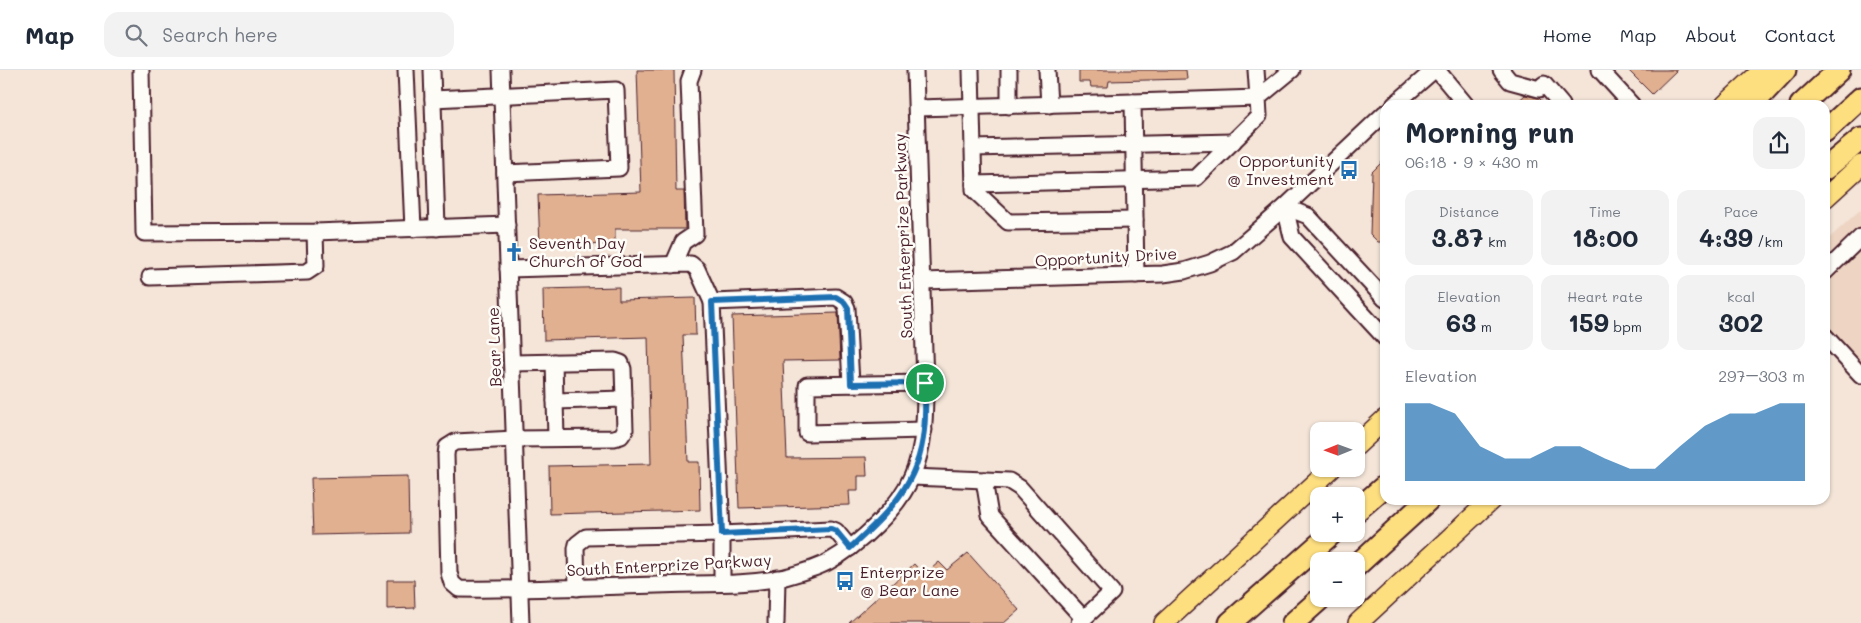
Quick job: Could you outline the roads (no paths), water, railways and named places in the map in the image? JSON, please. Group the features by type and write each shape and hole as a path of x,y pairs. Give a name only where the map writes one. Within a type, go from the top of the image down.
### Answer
{"highway":[{"path":"1757,100 1784,70"},
{"path":"1806,100 1839,70"},
{"path":"1830,126 1861,98"},
{"path":"1830,164 1861,139"},
{"path":"1365,503 1380,490"},
{"path":"1365,558 1421,507"},
{"path":"1365,566 1421,507"},
{"path":"1233,619 1322,542"},
{"path":"1293,623 1311,607"},
{"path":"1311,623 1326,607"}],"main road":[{"path":"1730,100 1763,70"},
{"path":"1830,193 1861,165"},
{"path":"1365,438 1380,424"},
{"path":"1164,623 1322,478"},
{"path":"1358,623 1486,505"}],"street":[{"path":"141,70 144,233 314,232 507,225"},
{"path":"406,70 413,229"},
{"path":"432,70 437,228"},
{"name":"Bear Lane","path":"500,70 521,623"},
{"path":"673,265 682,242 695,234 689,82 693,70"},
{"name":"South Enterprize Parkway","path":"515,439 455,442 447,447 449,573 452,583 459,589 577,588 757,581 806,571 820,566 850,548 886,514 912,477 924,430 925,383 916,70"},
{"path":"971,70 974,190 1008,222 1135,220"},
{"path":"1009,70 1010,106"},
{"path":"1047,70 1048,105"},
{"path":"974,184 1196,178 1259,116 1256,70"},
{"path":"917,108 1258,98 1292,70"},
{"path":"1400,100 1436,70 1462,100"},
{"path":"1501,70 1510,81 1539,89 1544,84 1558,100"},
{"path":"1600,70 1627,100"},
{"path":"433,99 501,94 616,90 619,168 504,173"},
{"path":"1133,102 1136,275"},
{"name":"Opportunity Drive","path":"922,281 1170,273 1210,263 1233,252 1380,122"},
{"path":"973,148 1233,142"},
{"path":"1285,207 1308,216 1380,291"},
{"path":"1285,207 1292,237 1380,333"},
{"path":"150,277 307,272 316,266 314,232"},
{"path":"1830,267 1861,237"},
{"path":"508,269 691,264 698,269 712,302 722,534 722,583"},
{"path":"712,302 836,297 844,302 848,308 851,384"},
{"path":"1830,341 1861,375"},
{"path":"512,364 615,361 621,362 623,369 625,430 621,436 614,438 515,439"},
{"path":"554,362 556,438"},
{"path":"924,430 808,433 807,386 925,383"},
{"path":"555,401 624,399"},
{"path":"912,477 1009,481 1020,488 1112,592 1081,621 990,516 984,480"},
{"path":"577,588 577,544 586,537 831,529 836,531 850,548"},
{"path":"776,623 777,578"}],"place":[{"name":"Opportunity @ Investment","path":"1349,170"},
{"name":"Seventh Day Church of God","path":"514,252"},
{"name":"Enterprize @ Bear Lane","path":"845,581"}]}
